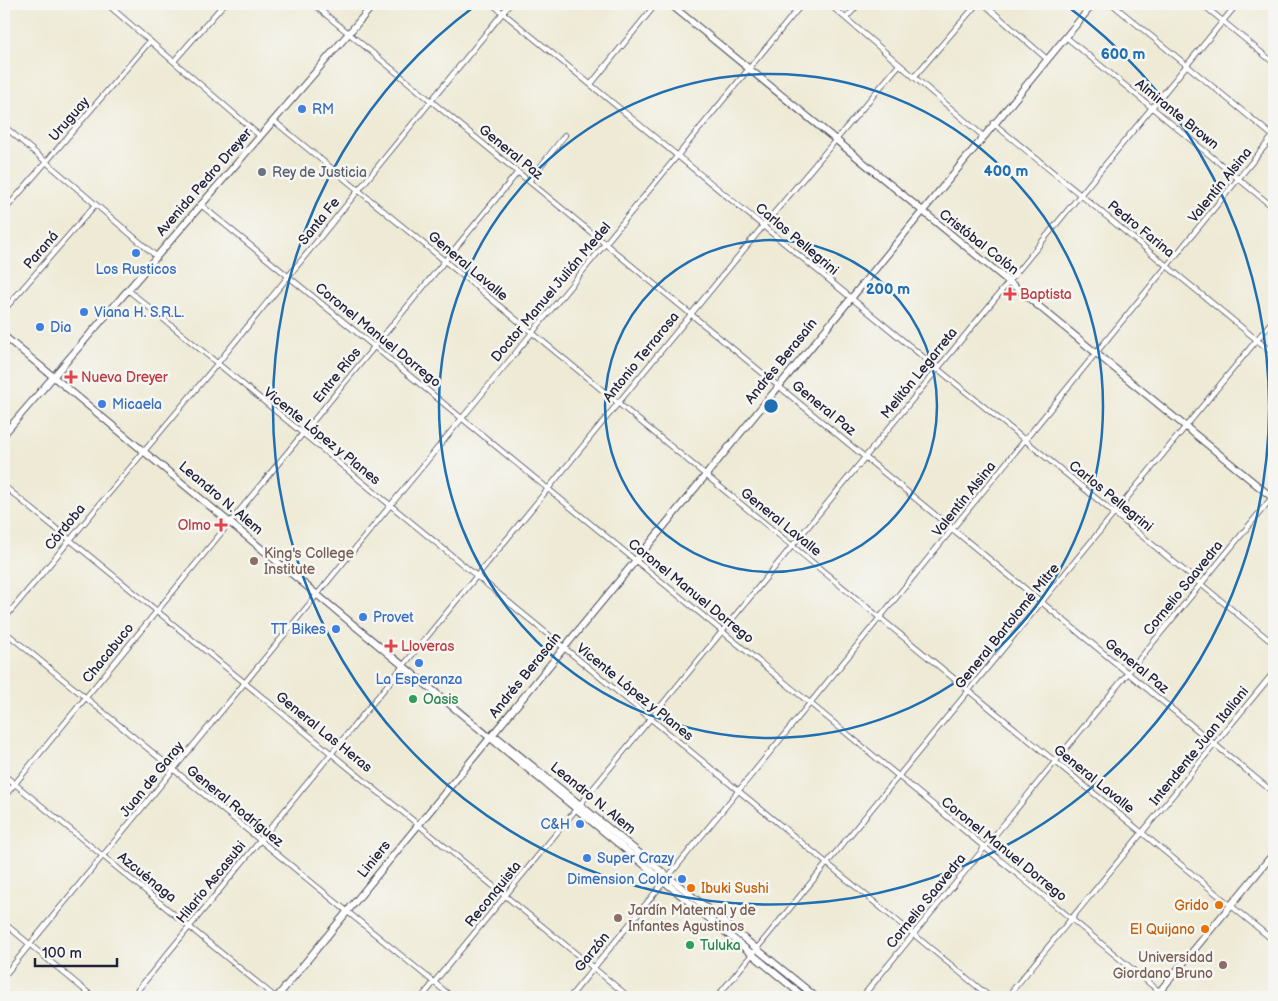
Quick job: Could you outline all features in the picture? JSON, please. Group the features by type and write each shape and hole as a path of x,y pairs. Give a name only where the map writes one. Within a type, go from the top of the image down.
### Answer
{"main road":[{"name":"Avenida Pedro Dreyer","path":"4,434 374,4"},
{"name":"Cristóbal Colón","path":"670,4 921,212 1009,281 1274,497"},
{"name":"Andrés Berasaín","path":"491,737 634,560 1093,4"},
{"name":"Leandro N. Alem","path":"4,336 804,997"},
{"name":"Leandro N. Alem","path":"491,737 498,738 816,997"},
{"name":"Liniers","path":"276,997 491,737"},
{"path":"1158,995 1274,853"},
{"name":"Coronel Manuel Dorrego","path":"1158,995 1166,997"}],"street":[{"path":"108,4 260,136"},
{"path":"174,61 224,4"},
{"name":"General Paz","path":"313,4 1274,793"},
{"name":"Carlos Pellegrini","path":"492,4 1274,644"},
{"name":"Santa Fe","path":"144,450 217,364 510,4"},
{"path":"591,84 656,4"},
{"name":"Doctor Manuel Julián Medel","path":"318,595 531,332 802,4"},
{"path":"829,4 983,136"},
{"path":"846,18 859,4"},
{"path":"914,77 977,4"},
{"path":"984,4 1047,59"},
{"path":"1112,4 1274,135"},
{"path":"1202,4 1274,63"},
{"name":"Melitón Legarreta","path":"580,804 1237,4"},
{"name":"Almirante Brown","path":"1066,37 1274,208"},
{"name":"Uruguay","path":"4,211 150,41"},
{"name":"Antonio Terrarosa","path":"404,666 764,225 900,65"},
{"name":"General Lavalle","path":"274,121 1274,941"},
{"name":"Pedro Farina","path":"993,124 1274,354"},
{"path":"4,126 156,256"},
{"path":"529,181 565,135"},
{"name":"Valentín Alsina","path":"669,876 740,792 1274,135"},
{"name":"Entre Ríos","path":"230,523 518,172"},
{"name":"Paraná","path":"4,310 95,205"},
{"name":"Coronel Manuel Dorrego","path":"201,205 460,419 811,704 1071,920 1158,995"},
{"name":"Vicente López y Planes","path":"128,290 302,435 990,997"},
{"name":"General Bartolomé Mitre","path":"717,997 1274,319"},
{"name":"Córdoba","path":"4,620 144,450"},
{"name":"General Las Heras","path":"4,486 332,752 629,997"},
{"name":"Cornelio Saavedra","path":"862,997 1274,497"},
{"name":"Chacabuco","path":"4,797 230,523"},
{"name":"Juan de Garay","path":"4,976 174,771 245,681 318,595"},
{"name":"General Rodríguez","path":"4,631 452,997"},
{"name":"Hilario Ascasubi","path":"132,997 404,666"},
{"name":"Intendente Juan Italiani","path":"1008,997 1274,672"},
{"name":"Azcuénaga","path":"4,775 276,997"},
{"name":"Reconquista","path":"422,997 580,804"},
{"name":"Garzón","path":"570,997 669,876"},
{"path":"4,923 93,997"}],"place":[{"name":"RM","path":"302,109"},
{"name":"Rey de Justicia","path":"262,172"},
{"name":"Los Rusticos","path":"136,253"},
{"name":"Baptista","path":"1010,294"},
{"name":"Viana H. S.R.L.","path":"84,312"},
{"name":"Dia","path":"40,327"},
{"name":"Nueva Dreyer","path":"71,377"},
{"name":"Micaela","path":"102,404"},
{"name":"Olmo","path":"221,525"},
{"name":"King's College Institute","path":"254,561"},
{"name":"Provet","path":"363,617"},
{"name":"TT Bikes","path":"336,629"},
{"name":"Lloveras","path":"391,646"},
{"name":"La Esperanza","path":"419,663"},
{"name":"Oasis","path":"413,699"},
{"name":"C&H","path":"580,824"},
{"name":"Super Crazy","path":"587,858"},
{"name":"Dimension Color","path":"682,879"},
{"name":"Ibuki Sushi","path":"691,888"},
{"name":"Grido","path":"1219,905"},
{"name":"Jardín Maternal y de Infantes Agustinos","path":"618,918"},
{"name":"El Quijano","path":"1205,929"},
{"name":"Tuluka","path":"690,945"},
{"name":"Universidad Giordano Bruno","path":"1223,965"}]}
